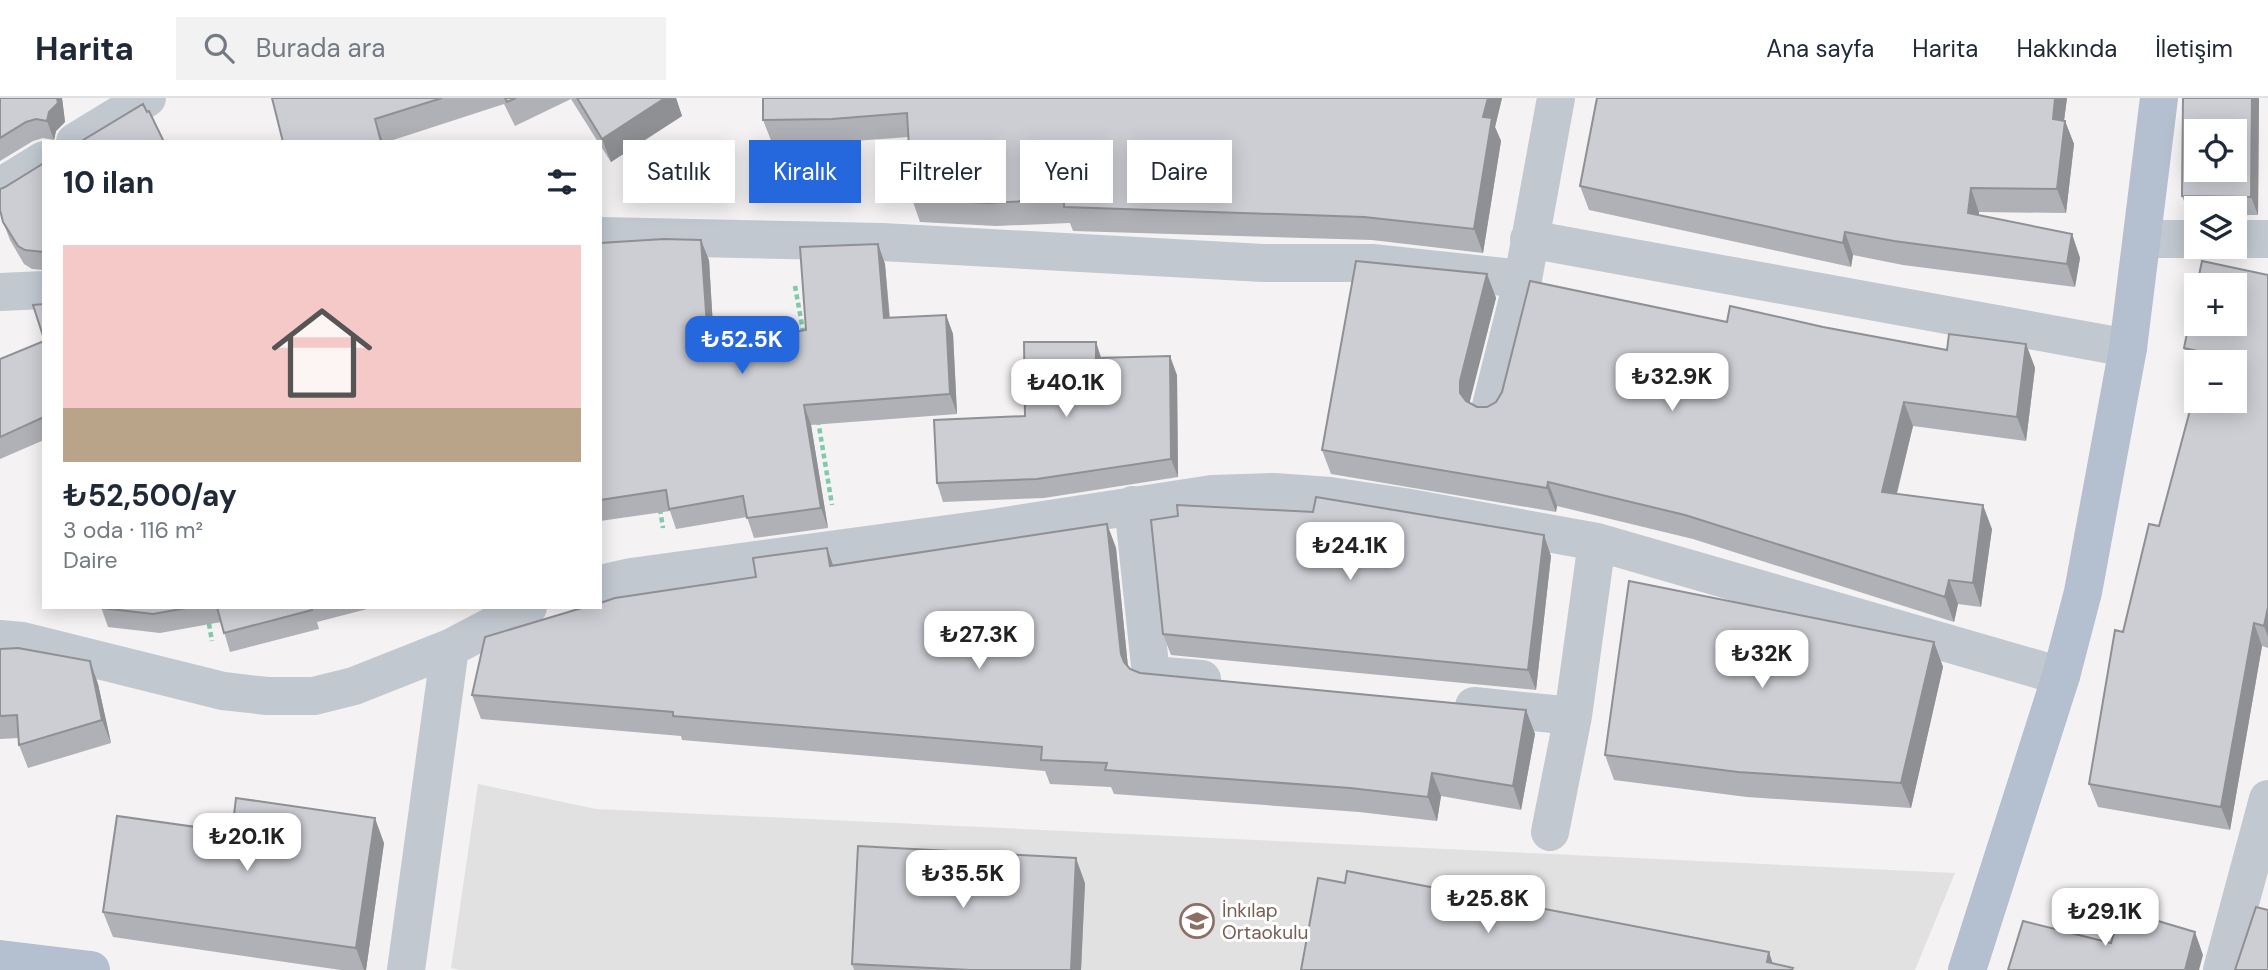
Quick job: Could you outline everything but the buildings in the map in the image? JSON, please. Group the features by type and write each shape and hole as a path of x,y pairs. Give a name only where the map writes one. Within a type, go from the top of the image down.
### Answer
{"main road":[{"path":"1967,970 2061,676 2082,592 2128,348 2159,98"},
{"path":"0,958 91,970"}],"street":[{"path":"78,140 147,98"},
{"path":"1490,410 1523,279 1556,98"},
{"path":"0,187 42,161"},
{"path":"602,236 882,242 1263,262 1372,263 1523,279"},
{"path":"1529,239 2128,348"},
{"path":"2142,239 2184,239"},
{"path":"2247,239 2268,239"},
{"path":"0,292 42,290"},
{"path":"602,584 1212,494 1274,492 1330,496 1597,542 2061,676"},
{"path":"1133,505 1151,675 1240,683"},
{"path":"1550,832 1573,716 1597,542"},
{"path":"0,639 22,641 223,691 267,696 314,696 354,686 450,648 524,609"},
{"path":"405,970 450,648"},
{"path":"1439,703 1573,716"},
{"path":"2222,970 2268,799"}],"path":[{"path":"793,273 805,342"},
{"path":"816,410 839,547"},
{"path":"659,507 669,572"}],"shaded area":[{"name":"İnkılap Ortaokulu","path":"478,784 596,809 1955,873 1915,970 460,970 451,968"}],"place":[{"name":"İnkılap Ortaokulu","path":"1197,921"}]}
